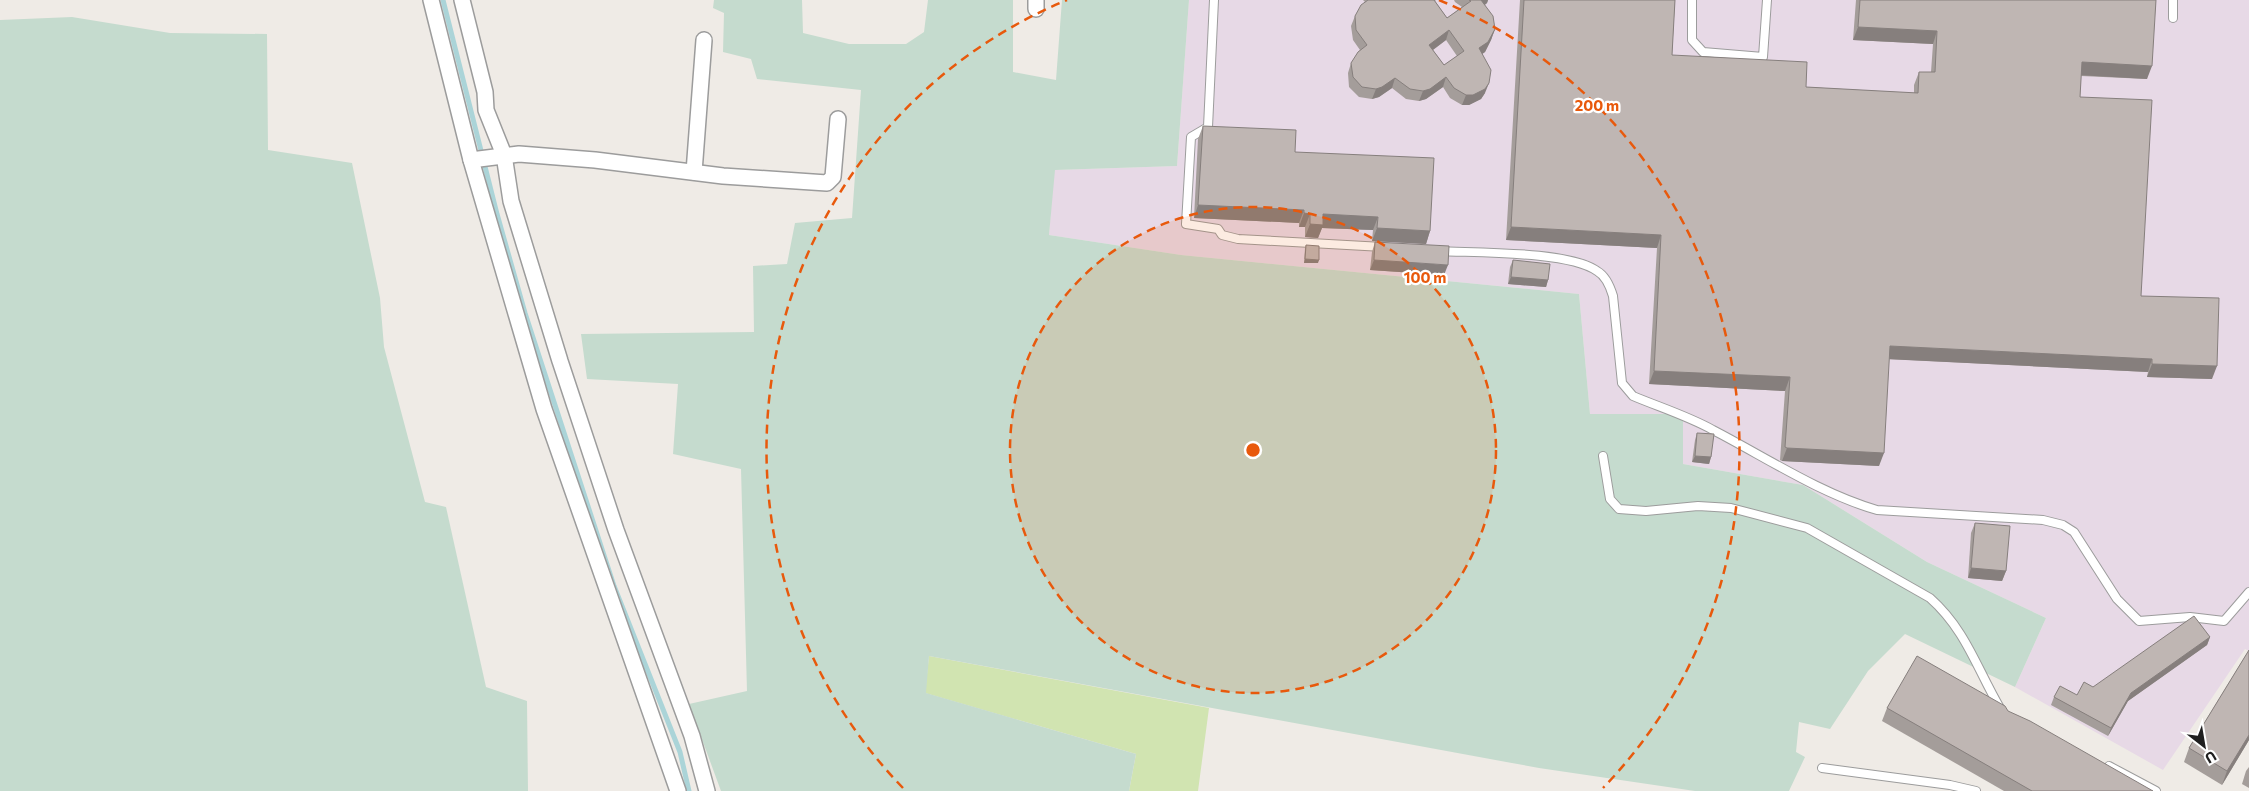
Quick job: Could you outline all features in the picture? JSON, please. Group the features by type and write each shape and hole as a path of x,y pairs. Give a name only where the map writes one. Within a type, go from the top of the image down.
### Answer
{"street":[{"path":"431,0 544,409 678,791"},
{"path":"462,0 485,92 486,110 502,155 523,248 616,530 692,736 708,791"},
{"path":"694,172 704,40"},
{"path":"476,160 519,154 595,160 694,172 827,183 833,177 838,119"},
{"path":"501,252 523,248"}],"lane":[{"path":"1214,0 1208,127 1191,137 1186,224 1218,229 1222,234 1238,239 1394,248"},
{"path":"1692,0 1692,40 1703,52 1763,57 1767,0"},
{"path":"2173,0 2173,18"},
{"path":"1433,250 1550,257 1584,263 1599,271 1609,284 1613,296 1622,384 1633,396 1712,429 1769,461 1858,505 1877,510 2043,520 2063,525 2074,532 2117,599 2139,621 2190,618 2224,621 2249,592"},
{"path":"1603,456 1610,499 1619,509 1646,511 1698,506 1731,508 1807,528 1930,598 1944,611 1962,634 2006,719"},
{"path":"2098,760 2156,791"},
{"path":"1822,768 1950,785 1976,791"}],"shaded area":[{"path":"1189,0 2249,0 2249,651 2245,649 2163,770 2015,687 2046,618 1927,562 1803,485 1683,464 1682,414 1590,414 1579,294 1181,255 1049,235 1054,170 1177,166"}],"green space":[{"path":"714,0 802,0 803,33 849,44 906,44 924,32 928,0 1013,0 1013,72 1056,80 1062,0 1189,0 1177,166 1055,170 1049,235 1181,255 1579,294 1590,414 1683,414 1683,464 1803,485 1927,562 2046,618 2015,687 1905,634 1868,671 1830,729 1799,722 1796,752 1805,757 1789,791 1695,791 1539,768 929,656 926,693 1136,754 1129,791 721,791 689,704 747,691 741,469 673,454 678,384 587,379 581,334 754,332 753,266 787,264 795,223 852,218 861,90 757,79 751,59 723,52 724,13 713,8"},
{"path":"72,17 170,33 267,34 268,150 352,163 380,298 384,347 425,502 446,507 486,687 527,701 528,791 0,791 0,20"},
{"path":"929,656 1209,708 1198,791 1129,791 1136,754 925,693"}],"building":[{"path":"1368,0 1434,0 1447,18 1471,1 1469,0 1481,0 1493,16 1495,29 1488,42 1479,48 1491,70 1489,83 1485,89 1473,95 1466,95 1454,88 1446,77 1430,89 1423,91 1410,89 1395,78 1376,89 1362,87 1353,77 1351,63 1358,52 1367,45 1356,30 1355,16 1361,5","holes":["1449,30 1464,51 1444,65 1429,45"]},
{"path":"1524,0 1675,0 1672,55 1807,62 1806,87 1918,93 1919,72 1935,72 1937,31 1858,27 1860,0 2156,0 2152,66 2082,62 2080,97 2152,100 2141,296 2219,298 2217,366 2152,364 2152,359 1890,346 1884,453 1785,447 1790,377 1654,371 1661,235 1511,227"},
{"path":"1203,126 1296,130 1295,152 1434,158 1430,231 1377,228 1378,217 1323,214 1323,225 1310,224 1310,214 1304,213 1304,210 1198,205"},
{"path":"1375,242 1449,246 1448,265 1374,260"},
{"path":"1306,245 1319,246 1319,260 1305,259"},
{"path":"1513,260 1550,264 1548,280 1511,277"},
{"path":"1697,433 1714,434 1711,457 1695,456"},
{"path":"1975,523 2010,526 2006,571 1971,568"},
{"path":"2194,616 2210,637 2131,693 2111,728 2054,697 2060,686 2077,695 2084,682 2093,687"},
{"path":"2249,650 2249,735 2227,771 2189,748"},
{"path":"1917,656 2005,706 2008,711 2030,721 2153,791 2032,791 1887,708"}],"waterway":[{"path":"443,0 497,214 525,313 614,586 680,752 689,791"}]}
